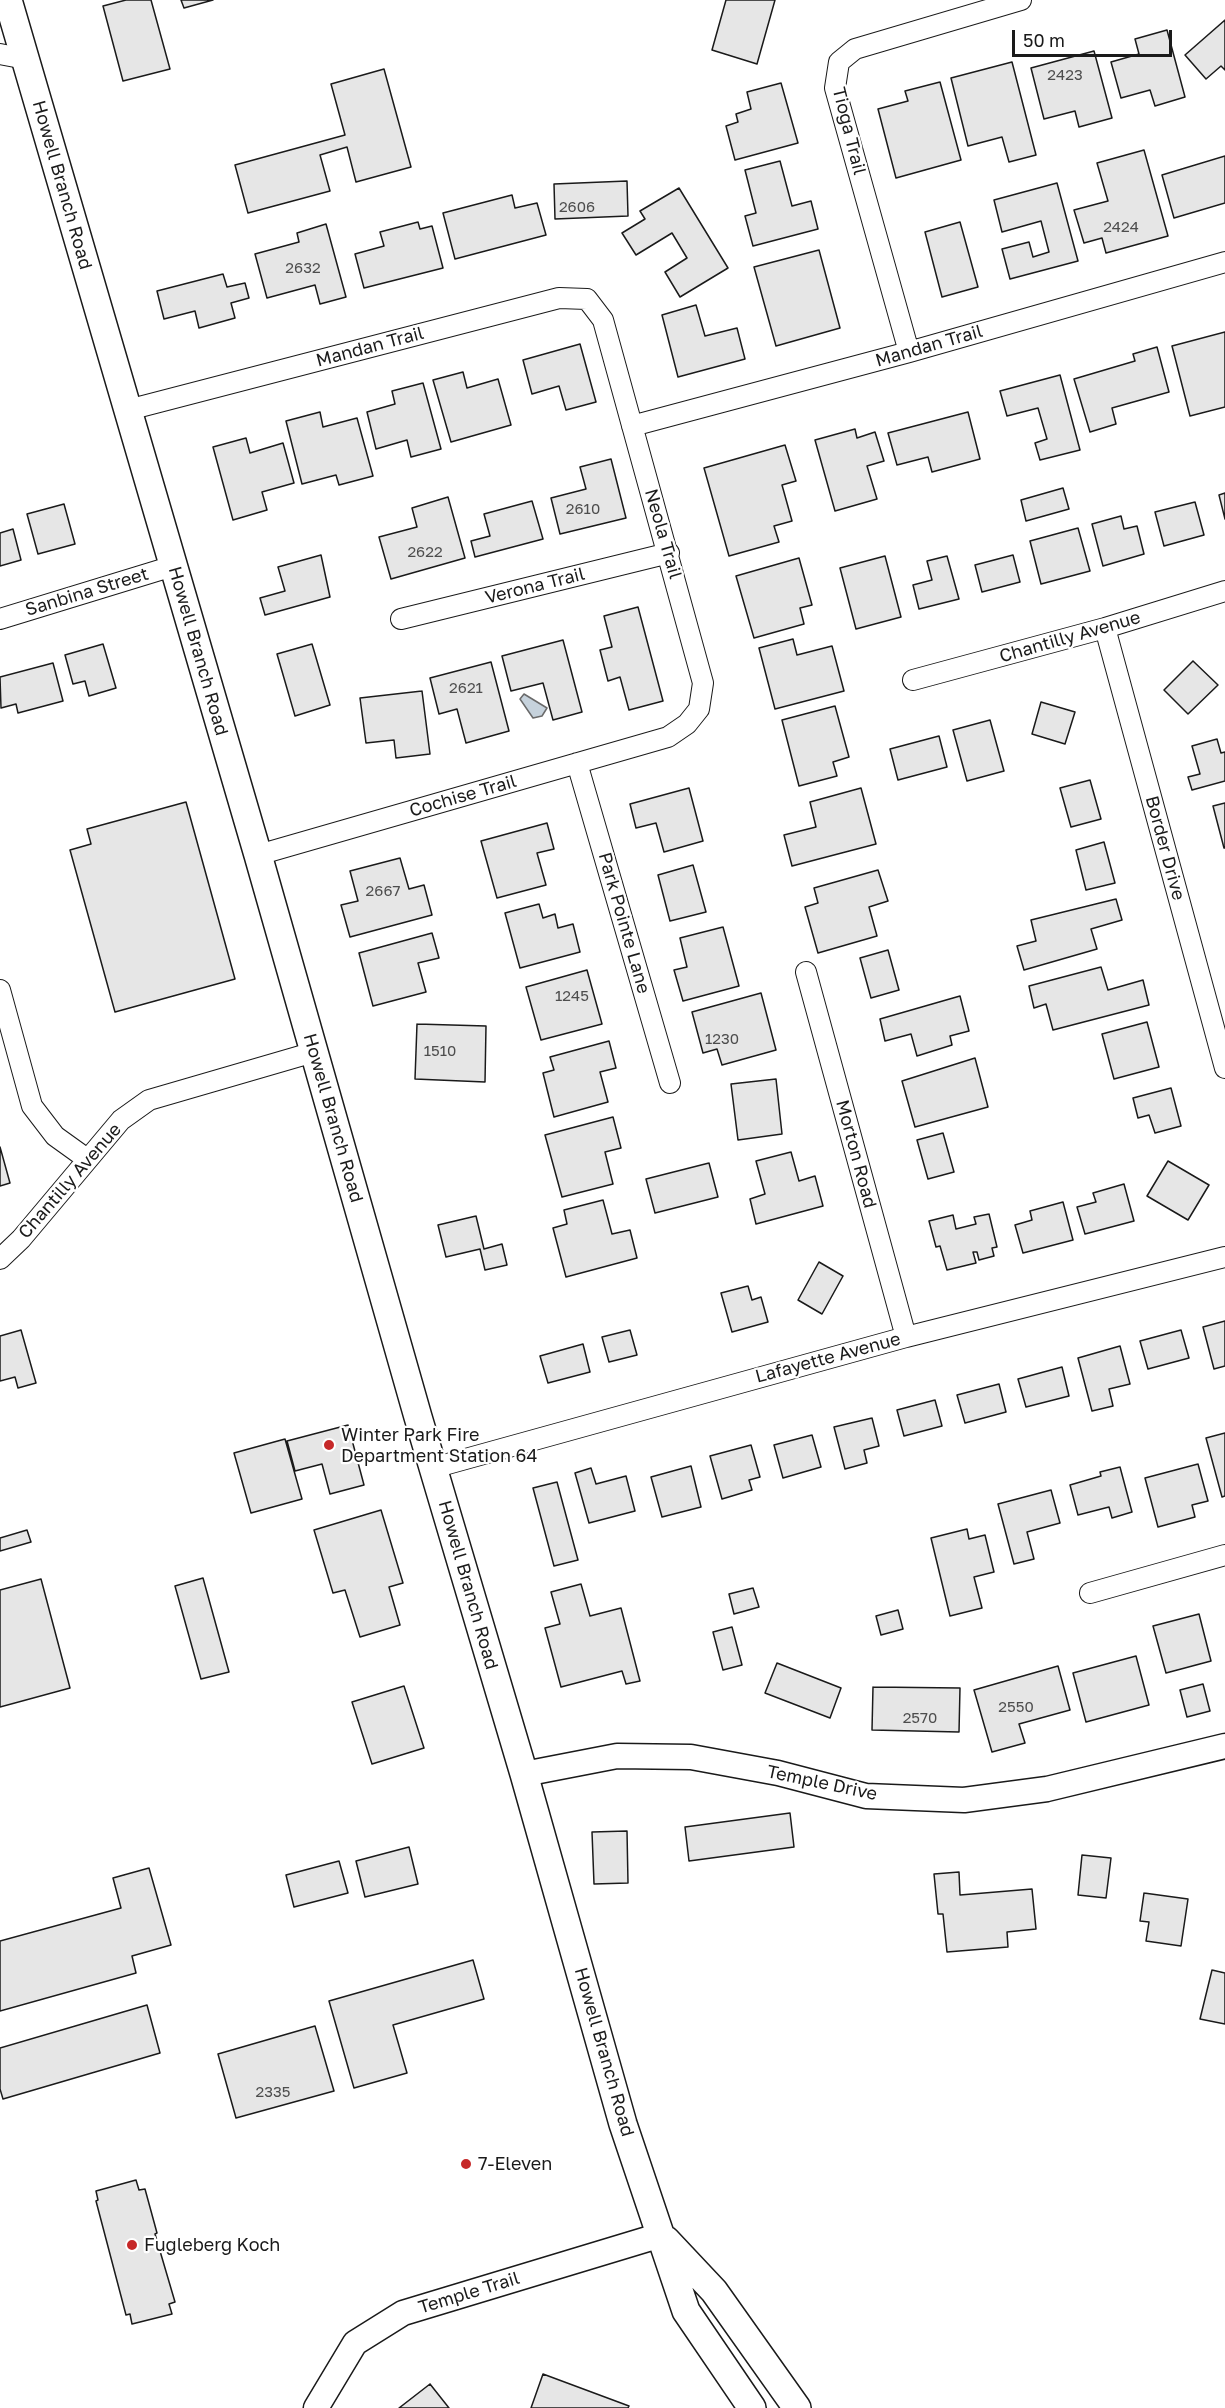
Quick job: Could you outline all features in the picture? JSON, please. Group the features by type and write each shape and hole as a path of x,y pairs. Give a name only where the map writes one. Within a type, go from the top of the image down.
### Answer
{"main road":[{"name":"Howell Branch Road","path":"8,0 13,57 128,410 524,1774 623,2124 686,2311 753,2408"},
{"name":"Howell Branch Road","path":"662,2235 714,2291 797,2408"}],"street":[{"name":"Tioga Trail","path":"909,352 835,88 839,62 855,49 1021,0"},
{"name":"Mandan Trail","path":"632,426 909,352 1225,262"},
{"name":"Mandan Trail","path":"128,410 559,298 586,299 603,320"},
{"name":"Neola Trail","path":"603,320 703,683 699,709 687,724 668,737"},
{"name":"Verona Trail","path":"401,619 669,553"},
{"name":"Sanbina Street","path":"0,619 173,566"},
{"name":"Chantilly Avenue","path":"913,680 1105,628 1225,591"},
{"name":"Border Drive","path":"1105,628 1225,1068"},
{"name":"Cochise Trail","path":"258,855 668,737"},
{"name":"Park Pointe Lane","path":"577,763 670,1083"},
{"name":"Morton Road","path":"806,972 906,1336"},
{"path":"0,990 32,1106 55,1136 87,1159"},
{"name":"Chantilly Avenue","path":"0,1259 21,1239 121,1120 149,1100 314,1052"},
{"name":"Lafayette Avenue","path":"434,1468 906,1336 1225,1257"},
{"path":"1090,1593 1225,1555"},
{"name":"Temple Drive","path":"524,1774 616,1756 682,1757 778,1773 866,1796 964,1800 1047,1789 1225,1746"},
{"name":"Temple Trail","path":"316,2408 355,2343 403,2313 662,2235"}],"shaded area":[{"path":"524,694 547,708 542,716 533,718 520,699"}],"building":[{"path":"126,0 151,0 170,69 123,81 103,6"},
{"path":"181,0 213,0 184,8"},
{"path":"726,0 775,0 757,64 712,50"},
{"path":"1225,20 1225,70 1221,66 1206,79 1185,55"},
{"path":"1167,30 1185,97 1155,106 1150,90 1121,98 1111,62 1139,54 1135,39"},
{"path":"1094,51 1112,118 1079,127 1075,111 1044,119 1031,68"},
{"path":"1012,62 1036,155 1009,162 1002,137 968,146 951,78"},
{"path":"384,69 411,167 356,182 347,147 320,155 330,191 248,213 235,165 345,135 331,84"},
{"path":"940,82 961,160 896,178 878,109 908,101 905,91"},
{"path":"781,83 798,143 735,160 726,126 738,122 736,114 751,109 747,92"},
{"path":"1144,150 1168,236 1106,253 1102,238 1084,243 1074,210 1108,201 1097,163"},
{"path":"1225,156 1225,203 1174,218 1162,175"},
{"path":"780,161 792,206 811,201 818,229 753,246 745,216 756,213 745,170"},
{"path":"627,181 628,216 555,219 554,184"},
{"path":"1057,183 1078,261 1010,279 1002,249 1029,242 1033,257 1049,252 1041,221 1002,232 994,200"},
{"path":"679,188 728,268 680,297 665,272 687,258 672,233 636,255 622,233 645,219 640,211"},
{"path":"512,195 515,208 537,203 546,235 455,259 443,213"},
{"path":"418,222 420,229 432,226 443,268 364,288 355,254 384,246 380,232"},
{"path":"960,222 978,287 942,297 925,232"},
{"path":"326,224 346,297 320,304 315,285 267,298 255,254 299,242 297,233"},
{"path":"819,250 840,328 776,346 754,267"},
{"path":"223,274 227,287 245,283 249,298 231,303 235,318 199,328 195,311 164,319 157,291"},
{"path":"696,305 705,336 737,328 745,359 678,377 662,315"},
{"path":"1225,332 1225,407 1190,416 1172,346"},
{"path":"580,344 596,402 566,410 559,386 532,394 523,360"},
{"path":"1157,347 1169,392 1112,408 1116,424 1090,432 1074,379 1135,361 1133,354"},
{"path":"463,372 467,388 498,379 511,425 451,442 433,380"},
{"path":"1060,375 1080,450 1040,460 1035,443 1047,439 1038,408 1007,416 1000,391"},
{"path":"423,383 441,449 411,457 407,440 376,449 367,412 395,404 392,391"},
{"path":"320,412 323,427 357,418 373,476 339,485 336,475 302,484 286,421"},
{"path":"968,412 980,459 932,472 928,457 897,465 888,433"},
{"path":"855,429 857,438 875,432 884,461 867,466 877,499 835,511 815,440"},
{"path":"246,438 250,453 283,443 294,483 262,492 267,510 233,520 213,447"},
{"path":"785,445 796,481 782,485 792,521 774,526 779,542 729,556 704,468"},
{"path":"611,459 626,518 560,534 551,498 586,489 580,467"},
{"path":"1063,488 1069,509 1026,521 1021,500"},
{"path":"1225,493 1225,519 1219,495"},
{"path":"448,497 465,558 391,579 379,537 417,527 412,508"},
{"path":"532,501 543,539 475,557 471,541 490,536 484,514"},
{"path":"1195,502 1204,535 1164,546 1155,512"},
{"path":"64,504 75,544 38,554 27,514"},
{"path":"1121,516 1124,529 1137,526 1144,554 1103,566 1092,524"},
{"path":"1078,528 1090,571 1041,584 1030,541"},
{"path":"13,529 21,560 0,566 0,533"},
{"path":"321,555 330,597 265,615 260,598 285,591 278,567"},
{"path":"1013,555 1020,582 982,592 975,565"},
{"path":"885,556 901,617 856,629 840,568"},
{"path":"947,556 959,599 919,609 913,585 932,580 927,561"},
{"path":"799,558 812,605 800,608 804,624 754,638 736,576"},
{"path":"638,607 663,701 629,710 620,677 608,681 600,650 612,647 604,616"},
{"path":"793,639 797,655 832,646 844,691 775,709 759,648"},
{"path":"563,640 582,712 553,720 543,683 511,691 502,656"},
{"path":"103,644 116,688 89,696 85,681 73,684 65,655"},
{"path":"312,644 330,705 295,716 277,654"},
{"path":"1193,661 1218,685 1188,714 1164,690"},
{"path":"491,662 509,731 466,743 457,709 439,714 430,678"},
{"path":"53,663 63,701 18,713 16,704 1,708 0,677"},
{"path":"422,691 430,754 396,758 394,740 366,743 360,698"},
{"path":"1041,702 1075,712 1065,744 1032,734"},
{"path":"835,706 849,757 833,762 837,776 799,786 782,720"},
{"path":"990,720 1004,771 967,781 953,730"},
{"path":"939,736 947,767 898,780 890,749"},
{"path":"1217,739 1221,753 1225,752 1225,781 1192,790 1188,777 1200,774 1192,746"},
{"path":"1090,780 1101,819 1071,827 1060,788"},
{"path":"689,788 703,841 664,852 656,823 636,828 630,804"},
{"path":"861,788 876,844 792,866 784,835 816,827 810,802"},
{"path":"186,802 235,979 115,1012 70,850 91,844 87,829"},
{"path":"1225,803 1225,848 1224,848 1213,806"},
{"path":"547,823 554,849 537,853 546,885 497,898 481,841"},
{"path":"1104,842 1115,883 1086,890 1076,850"},
{"path":"400,858 409,889 424,885 432,915 350,937 341,905 358,901 350,871"},
{"path":"693,865 706,912 670,921 658,875"},
{"path":"878,870 888,901 869,907 877,936 818,953 805,907 818,903 814,888"},
{"path":"1116,899 1122,920 1091,929 1097,949 1024,970 1017,946 1036,941 1031,920"},
{"path":"539,904 543,918 555,914 558,928 573,924 580,952 520,968 505,913"},
{"path":"723,927 739,986 683,1001 674,970 687,967 680,938"},
{"path":"432,933 439,958 418,963 426,992 373,1006 359,953"},
{"path":"888,950 899,990 871,998 860,958"},
{"path":"1101,967 1108,990 1143,980 1149,1005 1053,1030 1046,1004 1034,1008 1029,986"},
{"path":"587,970 602,1024 541,1040 526,987"},
{"path":"761,993 776,1050 722,1065 717,1049 703,1053 692,1012"},
{"path":"960,996 969,1031 950,1036 952,1045 917,1056 911,1034 885,1041 880,1019"},
{"path":"1147,1022 1159,1067 1114,1079 1102,1034"},
{"path":"417,1024 486,1026 485,1082 415,1079"},
{"path":"609,1041 616,1068 600,1072 608,1102 554,1117 543,1073 554,1070 550,1057"},
{"path":"975,1058 988,1107 915,1127 902,1081"},
{"path":"776,1079 782,1134 738,1140 731,1084"},
{"path":"1171,1088 1181,1126 1155,1133 1149,1115 1138,1118 1133,1098"},
{"path":"613,1117 621,1148 605,1152 613,1184 562,1197 545,1135"},
{"path":"943,1133 954,1172 928,1179 917,1140"},
{"path":"0,1147 10,1183 0,1186"},
{"path":"791,1152 799,1181 815,1176 823,1206 756,1224 750,1199 765,1194 756,1161"},
{"path":"1168,1161 1209,1185 1188,1220 1147,1196"},
{"path":"709,1163 718,1197 655,1213 646,1179"},
{"path":"1124,1184 1134,1221 1085,1234 1077,1207 1096,1202 1093,1193"},
{"path":"603,1200 612,1234 630,1230 637,1258 566,1277 553,1228 567,1224 564,1210"},
{"path":"1063,1202 1073,1240 1023,1253 1015,1225 1032,1220 1030,1211"},
{"path":"989,1214 997,1247 992,1248 994,1256 979,1260 977,1252 973,1252 976,1263 947,1270 940,1246 936,1247 929,1221 953,1215 956,1229 976,1224 974,1217"},
{"path":"476,1216 484,1249 502,1244 507,1265 485,1270 480,1249 446,1257 438,1225"},
{"path":"819,1262 843,1276 822,1314 798,1300"},
{"path":"748,1286 752,1300 761,1297 768,1322 732,1332 721,1293"},
{"path":"1225,1321 1225,1366 1214,1369 1203,1327"},
{"path":"21,1330 36,1383 18,1388 15,1377 0,1381 0,1336"},
{"path":"630,1330 637,1355 609,1362 602,1337"},
{"path":"1181,1330 1189,1358 1148,1369 1140,1341"},
{"path":"583,1344 590,1372 548,1383 540,1356"},
{"path":"1120,1346 1130,1384 1109,1389 1113,1406 1092,1411 1078,1358"},
{"path":"1062,1367 1069,1396 1026,1407 1018,1379"},
{"path":"999,1384 1006,1412 965,1423 957,1395"},
{"path":"935,1400 942,1426 904,1436 897,1410"},
{"path":"872,1418 879,1446 864,1450 867,1463 845,1469 834,1427"},
{"path":"348,1425 364,1485 330,1494 322,1464 295,1471 287,1441"},
{"path":"1225,1433 1225,1496 1222,1497 1206,1438"},
{"path":"812,1435 821,1467 783,1478 774,1445"},
{"path":"285,1439 302,1499 251,1513 234,1453"},
{"path":"751,1445 760,1477 749,1480 752,1490 722,1499 710,1456"},
{"path":"1198,1464 1208,1501 1192,1505 1195,1517 1158,1527 1145,1478"},
{"path":"691,1466 701,1507 662,1517 651,1477"},
{"path":"1120,1467 1132,1512 1112,1518 1109,1507 1078,1515 1070,1485 1101,1476 1100,1472"},
{"path":"591,1468 596,1484 626,1476 635,1511 589,1523 575,1473"},
{"path":"557,1482 578,1560 554,1566 533,1488"},
{"path":"1051,1490 1060,1523 1027,1532 1034,1559 1014,1564 998,1504"},
{"path":"381,1510 403,1583 389,1587 400,1625 360,1637 345,1590 333,1593 314,1530"},
{"path":"967,1529 969,1539 985,1535 994,1572 974,1577 982,1608 950,1616 931,1538"},
{"path":"27,1530 31,1542 0,1551 0,1538"},
{"path":"203,1578 229,1672 201,1679 175,1586"},
{"path":"41,1579 70,1688 0,1707 0,1590"},
{"path":"581,1584 590,1616 621,1608 640,1681 626,1684 622,1671 561,1687 545,1628 560,1624 551,1592"},
{"path":"753,1588 759,1607 734,1614 729,1594"},
{"path":"898,1610 903,1629 881,1635 876,1616"},
{"path":"1199,1614 1211,1661 1166,1673 1153,1626"},
{"path":"732,1627 742,1665 723,1670 713,1632"},
{"path":"1136,1656 1149,1705 1086,1722 1073,1673"},
{"path":"777,1663 841,1688 830,1718 765,1693"},
{"path":"1058,1666 1070,1710 1019,1724 1025,1743 992,1752 974,1690"},
{"path":"1203,1684 1210,1711 1187,1717 1180,1690"},
{"path":"404,1686 424,1748 372,1764 352,1702"},
{"path":"873,1687 960,1688 959,1732 872,1730"},
{"path":"790,1813 794,1847 689,1861 685,1827"},
{"path":"627,1831 628,1883 594,1884 592,1832"},
{"path":"409,1847 418,1884 365,1897 356,1861"},
{"path":"1082,1855 1111,1858 1106,1898 1078,1895"},
{"path":"339,1861 348,1893 294,1907 286,1875"},
{"path":"149,1868 171,1945 132,1956 136,1973 0,2011 0,1941 121,1908 113,1878"},
{"path":"959,1872 960,1895 1032,1889 1036,1929 1007,1932 1008,1947 947,1952 943,1914 938,1914 934,1874"},
{"path":"1144,1893 1188,1899 1181,1946 1146,1941 1149,1922 1140,1921"},
{"path":"473,1960 484,1999 393,2025 407,2073 354,2088 329,2001"},
{"path":"1212,1970 1225,1973 1225,2024 1200,2019"},
{"path":"147,2005 160,2053 3,2099 0,2089 0,2048"},
{"path":"315,2026 334,2091 236,2118 218,2054"},
{"name":"Fugleberg Koch","path":"136,2180 139,2190 145,2189 157,2233 155,2234 175,2302 169,2304 172,2314 132,2324 130,2314 126,2315 96,2201 98,2200 96,2191"},
{"path":"543,2374 629,2406 628,2408 531,2408"},
{"path":"430,2384 449,2408 399,2408"}],"place":[{"name":"Winter Park Fire Department Station 64","path":"329,1445"},
{"name":"7-Eleven","path":"466,2164"},
{"name":"Fugleberg Koch","path":"132,2245"}]}
